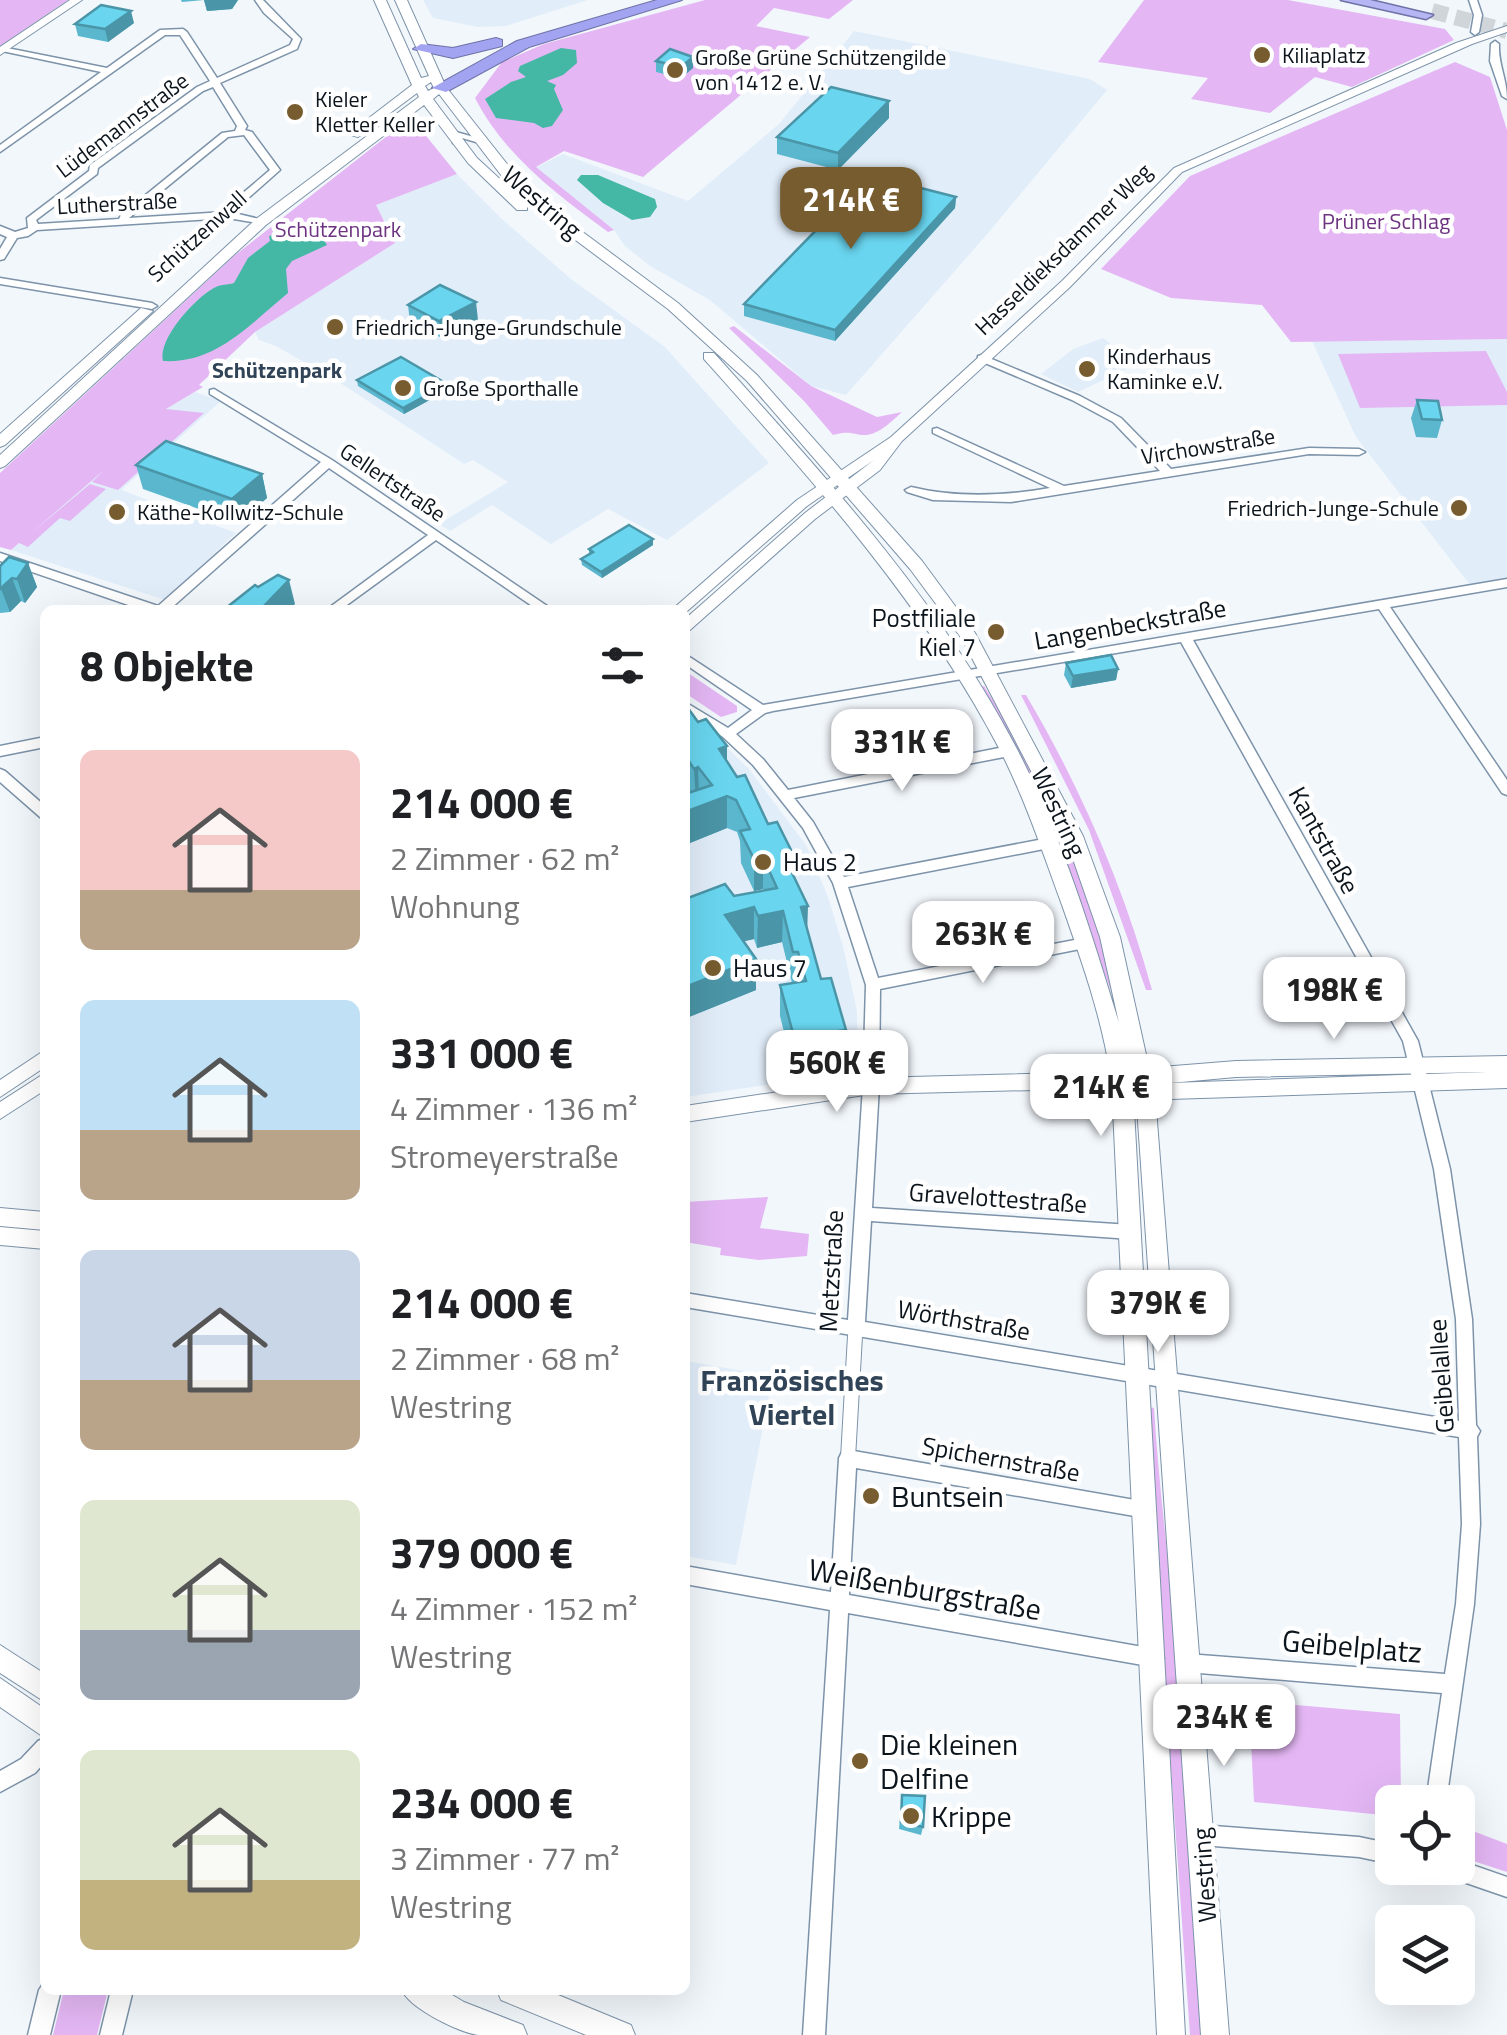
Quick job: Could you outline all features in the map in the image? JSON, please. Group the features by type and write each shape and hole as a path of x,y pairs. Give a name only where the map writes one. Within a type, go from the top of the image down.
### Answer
{"highway":[{"path":"414,28 429,51 458,52 572,16 644,0"},
{"path":"428,87 546,36 674,0"},
{"path":"1348,0 1431,10"},
{"path":"1389,0 1431,10"},
{"path":"1412,0 1431,10"},
{"path":"428,87 496,43"}],"main road":[{"name":"Westring","path":"380,0 399,54 537,202 701,330 752,378 837,486 928,616 1009,751 1050,842 1136,1080 1130,1232 1171,2035"},
{"path":"401,0 414,28"},
{"name":"Westring","path":"429,51 428,87 456,140 521,205 710,356 936,592 988,672 1074,836 1110,938 1136,1080 1169,1380 1215,2035"},
{"name":"Schützenwall","path":"0,442 254,220 428,87"},
{"name":"Schützenwall","path":"0,463 254,220"},
{"path":"690,1113 872,1086 1136,1080 1170,1091 1420,1075 1507,1064"},
{"path":"1420,1075 1507,1080"},
{"path":"0,1217 40,1221"},
{"path":"0,1236 40,1240"},
{"path":"0,1658 40,1686"},
{"path":"0,1691 40,1737"},
{"path":"425,1995 513,2035"},
{"path":"522,1995 621,2035"}],"street":[{"path":"2,51 77,0"},
{"name":"Lüdemannstraße","path":"24,222 142,130 213,84 294,46 297,39 291,31 264,10 258,0"},
{"path":"1472,39 1478,17 1473,0"},
{"path":"0,149 163,32 183,32 242,126 242,132 225,135 124,216 124,223"},
{"path":"1499,35 1494,62 1507,96"},
{"name":"Hasseldieksdammer Weg","path":"686,605 837,486 879,462 897,438 1066,284 1178,170 1472,39 1499,35"},
{"path":"2,51 108,71"},
{"name":"Schützenwall","path":"228,215 233,206 275,170 248,134 242,132"},
{"path":"456,140 459,134 476,139"},
{"path":"0,136 14,139"},
{"name":"Lutherstraße","path":"13,236 24,222 124,223 228,215 254,220"},
{"path":"1,229 24,222"},
{"path":"0,258 13,236 1,229"},
{"path":"0,281 152,306"},
{"path":"982,358 1117,420 1167,472"},
{"name":"Gellertstraße","path":"214,392 328,462 540,605"},
{"path":"937,430 1064,490"},
{"name":"Virchowstraße","path":"911,490 932,496 984,498 1064,490 1308,451 1359,452"},
{"path":"164,605 328,462"},
{"name":"Hasseldieksdammer Weg","path":"690,622 837,486"},
{"path":"339,605 435,535"},
{"path":"0,557 143,605"},
{"name":"Langenbeckstraße","path":"761,710 1507,582"},
{"path":"1382,604 1507,790"},
{"name":"Kantstraße","path":"1185,638 1410,1041 1420,1075"},
{"path":"690,661 761,710 728,734"},
{"name":"Metzstraße","path":"690,709 728,734 786,796 840,882 873,985 872,1086 814,2035"},
{"path":"0,751 40,743"},
{"path":"786,796 1009,751"},
{"path":"0,774 40,810"},
{"path":"840,882 1050,842"},
{"path":"873,985 1085,943"},
{"path":"0,1090 40,1061"},
{"name":"Geibelallee","path":"1420,1075 1452,1232 1464,1319 1470,1540 1453,1684"},
{"path":"0,1112 40,1084"},
{"name":"Gravelottestraße","path":"862,1214 1130,1232"},
{"name":"Wörthstraße","path":"690,1301 1470,1431"},
{"name":"Spichernstraße","path":"848,1458 1146,1509"},
{"name":"Weißenburgstraße","path":"690,1576 1154,1658"},
{"name":"Geibelplatz","path":"1186,1664 1453,1684 1438,1785"},
{"path":"0,1782 40,1746"},
{"path":"1201,1835 1375,1850"},
{"path":"1475,1876 1507,1887"},
{"path":"39,2035 49,1995"},
{"path":"110,2035 121,1995"}],"shaded area":[{"path":"423,0 588,0 506,26 478,27 433,18"},
{"path":"854,31 1090,79 1107,90 846,395 811,386 710,300 650,266 625,246 614,230 535,168 563,154 688,201 779,124"},
{"path":"561,48 576,50 577,63 563,75 547,81 556,85 554,89 563,110 552,126 543,128 534,123 496,118 485,99 526,77 518,71 520,66"},
{"path":"457,174 571,279 665,347 769,463 667,540 608,509 551,544 492,505 450,531 439,524 508,482 473,460 464,464 342,384 259,340 255,332 395,243 376,205"},
{"path":"581,175 598,175 655,199 657,207 650,217 632,220 603,203 577,180"},
{"path":"298,229 315,233 327,245 292,261 286,269 288,293 216,349 200,356 163,361 166,341 190,307 218,286 234,283 248,258 270,241 269,236"},
{"name":"Kinderhaus Kaminke e.V.","path":"1103,338 1137,364 1078,392 1041,374 1073,349"},
{"name":"Friedrich-Junge-Schule","path":"1507,339 1507,580 1470,585 1356,437 1312,341"},
{"name":"Käthe-Kollwitz-Schule","path":"195,392 221,401 121,490 236,533 165,600 11,550 143,436 163,411"},
{"path":"690,721 722,743 749,769 806,845 843,946 857,1011 858,1071 690,1096"},
{"path":"690,1362 773,1376 736,1565 690,1557"}],"green space":[{"path":"0,0 68,0 0,46"},
{"path":"705,0 853,0 829,19 774,8 756,26 810,37 643,177 564,151 536,167 614,230 608,232 517,156 475,98 502,62 544,44"},
{"name":"Kiliaplatz","path":"1144,0 1288,0 1445,29 1454,40 1352,87 1315,77 1270,113 1191,99 1208,78 1098,62"},
{"name":"Prüner Schlag","path":"1455,62 1490,77 1507,130 1507,339 1291,342 1262,305 1171,298 1101,269 1190,176"},
{"name":"Schützenpark","path":"414,121 457,174 376,205 395,243 255,332 199,385 203,387 166,409 204,413 118,490 92,482 103,471 30,534 90,484 106,489 70,521 60,518 28,547 19,543 11,550 0,547 0,473 234,256 405,122"},
{"path":"734,326 811,386 877,417 902,412 871,434 833,435 729,328"},
{"path":"1486,351 1507,392 1507,405 1360,408 1338,354"},
{"path":"690,674 737,706 737,712 721,717 690,696"},
{"path":"984,686 1029,763 1068,844 1098,928 1120,1015 1054,839 980,687"},
{"path":"1021,695 1026,695 1046,730 1099,838 1152,990 1146,990 1089,830"},
{"path":"768,1197 760,1228 809,1234 807,1256 759,1260 720,1255 721,1248 690,1243 690,1202"},
{"path":"1149,1407 1154,1408 1182,1699 1165,1698"},
{"path":"1249,1701 1400,1714 1401,1785 1375,1785 1375,1814 1254,1802"},
{"path":"1167,1712 1183,1714 1202,2035 1190,2035"},
{"path":"1475,1832 1507,1844 1507,1872 1475,1862"},
{"path":"63,1995 107,1995 97,2035 53,2035"}],"building":[{"path":"101,5 131,11 105,29 75,24"},
{"path":"670,49 693,57 681,67 656,61"},
{"path":"831,87 889,101 838,153 777,137"},
{"path":"870,175 956,197 835,330 744,304"},
{"path":"440,285 476,302 439,321 408,305"},
{"name":"Große Sporthalle","path":"401,357 447,384 403,408 357,380"},
{"path":"1417,400 1438,401 1442,420 1422,419"},
{"path":"166,441 262,474 232,499 136,465"},
{"path":"629,525 653,539 601,572 581,559 593,552 589,549"},
{"path":"9,557 28,563 17,579 12,578 0,589 0,566"},
{"path":"278,575 289,580 265,605 230,605 255,585 258,587"},
{"path":"1111,655 1118,669 1073,676 1066,663"},
{"path":"690,711 698,722 706,719 727,746 719,749 737,777 745,775 768,824 777,822 791,850 782,852 808,906 801,907 821,979 831,978 846,1030 794,1037 780,985 806,981 798,952 793,952 783,911 758,916 754,907 725,915 756,959 690,985 690,897 725,884 734,896 777,888 763,857 754,859 740,831 750,829 736,800 727,796 690,810 690,792 712,785 698,767 694,769 690,763"},
{"name":"Krippe","path":"902,1795 925,1796 923,1827 901,1822"}],"tunnel":[{"path":"1432,11 1507,31"}],"place":[{"name":"Kiliaplatz","path":"1262,55"},
{"name":"Große Grüne Schützengilde von 1412 e. V.","path":"675,70"},
{"name":"Kieler Kletter Keller","path":"295,112"},
{"name":"Friedrich-Junge-Grundschule","path":"335,327"},
{"name":"Kinderhaus Kaminke e.V.","path":"1087,369"},
{"name":"Große Sporthalle","path":"403,388"},
{"name":"Friedrich-Junge-Schule","path":"1459,508"},
{"name":"Käthe-Kollwitz-Schule","path":"117,512"},
{"name":"Postfiliale Kiel 7","path":"996,632"},
{"name":"Haus 2","path":"763,862"},
{"name":"Haus 7","path":"713,968"},
{"name":"Buntsein","path":"871,1496"},
{"name":"Die kleinen Delfine","path":"860,1761"},
{"name":"Krippe","path":"911,1816"}],"district":[{"name":"Schützenpark","path":"277,370"},
{"name":"Französisches Viertel","path":"792,1397"}]}
